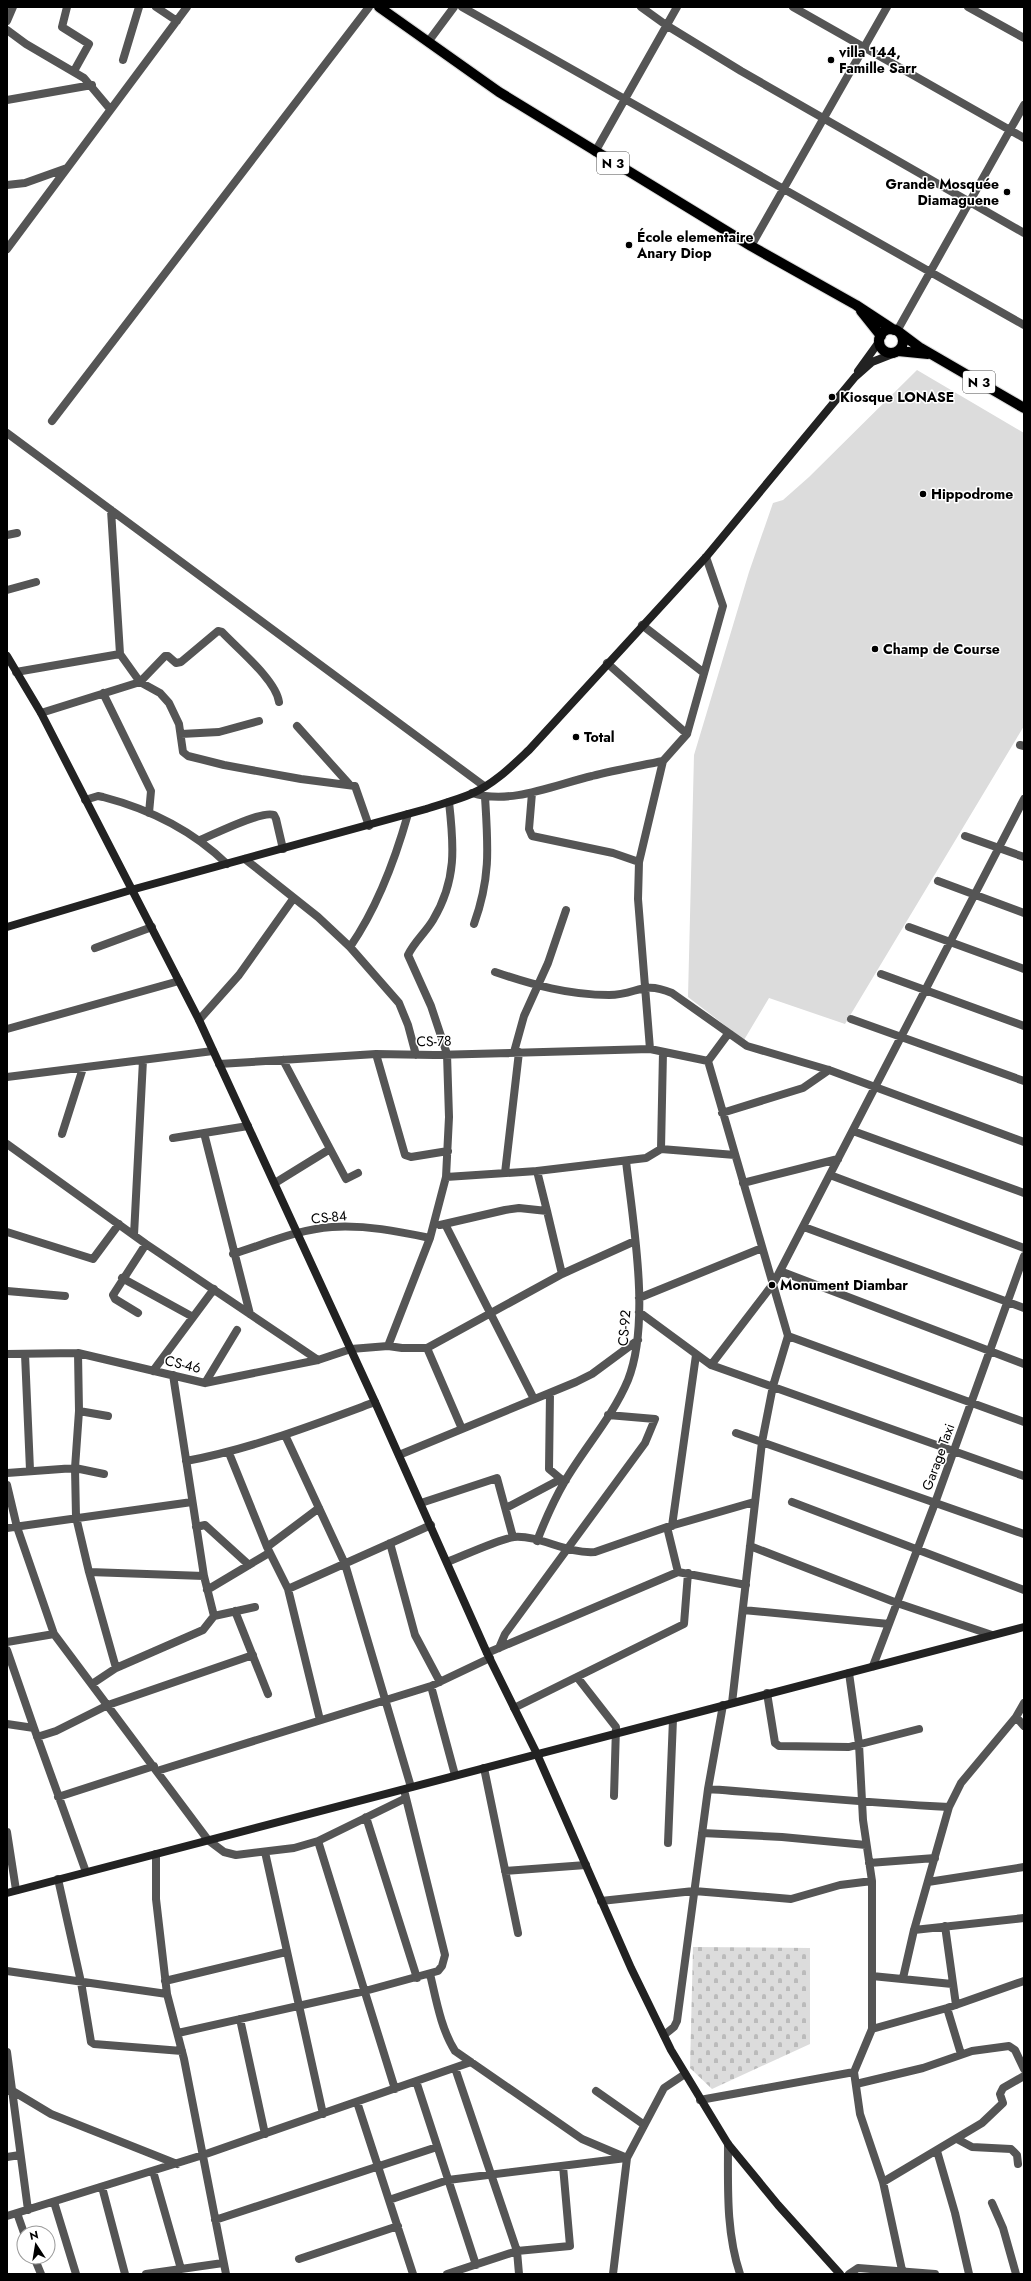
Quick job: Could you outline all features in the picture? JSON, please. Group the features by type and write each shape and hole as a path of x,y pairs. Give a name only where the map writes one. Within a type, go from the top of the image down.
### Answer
{"main road":[{"name":"N 3","path":"379,7 499,92 595,152 751,246 856,304 934,355 1024,407"},
{"name":"N 3","path":"856,304 880,338"},
{"path":"7,927 131,890 369,826 449,802 472,793 484,786 529,750 607,663 706,557 855,377 872,362 896,352 903,344 902,335 897,331 887,330 864,361 855,377"},
{"path":"880,338 880,346 886,352 896,352"},
{"name":"N 3","path":"896,352 934,355"},
{"path":"7,656 41,714 199,1020 351,1349 489,1656 537,1754 631,1968 664,2035 700,2100 728,2144 778,2205 840,2274"},
{"path":"7,1893 1024,1627"}],"street":[{"path":"7,21 13,7"},
{"path":"67,7 62,27 89,44 74,71"},
{"path":"123,60 139,7"},
{"path":"156,7 177,22"},
{"path":"7,249 187,7"},
{"path":"52,421 368,7"},
{"path":"428,42 454,7"},
{"path":"462,7 1024,325"},
{"path":"641,7 666,26 1024,233"},
{"path":"595,152 677,7"},
{"path":"793,7 1024,138"},
{"path":"751,246 887,7"},
{"path":"968,7 1024,38"},
{"path":"7,30 40,53 74,71 92,86 110,109"},
{"path":"7,100 92,86"},
{"path":"897,331 1024,105"},
{"path":"7,185 25,183 68,168"},
{"path":"7,433 484,786"},
{"path":"111,510 120,654 140,682 160,693 169,703 181,734 183,752 188,756 224,765 301,779 349,784 355,786 358,789 369,826"},
{"path":"7,535 17,533"},
{"path":"650,1049 646,986 638,907 639,862 663,761 687,734 723,606 706,557"},
{"path":"7,590 36,582"},
{"path":"642,625 704,673"},
{"path":"41,714 140,682 165,656 168,656 176,663 181,662 218,631 222,632 266,679 278,696 279,702"},
{"path":"16,672 120,654"},
{"path":"607,663 687,734"},
{"path":"103,694 151,791 149,813"},
{"path":"181,734 219,732 259,721"},
{"path":"297,726 349,784"},
{"path":"472,793 485,797 532,793 592,776 663,761"},
{"path":"532,793 529,829 532,836 613,853 639,862"},
{"path":"85,800 98,796 103,797 168,821 200,840 227,864"},
{"path":"474,924 486,884 487,830 485,797"},
{"path":"711,1365 773,1284 804,1227 1024,800"},
{"path":"388,1346 430,1238 446,1176 448,1151 447,1054 431,1006 408,955 433,920 449,885 453,866 454,842 449,802"},
{"path":"200,840 254,817 270,813 274,815 276,819 283,849"},
{"path":"350,947 365,925 372,910 402,835 408,814"},
{"path":"965,836 1024,857"},
{"path":"245,859 293,899 318,917 350,947 398,1003 408,1025 416,1055"},
{"path":"938,881 1024,913"},
{"path":"199,1020 239,975 293,899"},
{"path":"504,1173 516,1052 522,1022 548,962 566,910"},
{"path":"95,948 152,927"},
{"path":"909,927 1024,969"},
{"path":"495,972 537,986 571,993 611,995 646,986 659,988 672,994 747,1046 829,1070 1024,1142"},
{"path":"881,974 1024,1026"},
{"path":"7,1029 179,981"},
{"path":"851,1019 902,1036 1024,1081"},
{"path":"728,1034 708,1061 788,1336 772,1386 762,1442 754,1502 744,1610 732,1703"},
{"name":"CS-78","path":"219,1064 376,1054 416,1055 650,1049 708,1061"},
{"path":"7,1077 213,1051"},
{"path":"661,1149 663,1052"},
{"path":"376,1054 405,1155 411,1157 448,1151"},
{"path":"134,1235 143,1060"},
{"path":"283,1060 346,1179 358,1173"},
{"path":"62,1134 83,1068"},
{"path":"722,1112 803,1088 829,1070"},
{"path":"173,1138 248,1126"},
{"path":"853,1131 1024,1193"},
{"path":"204,1133 250,1314"},
{"path":"7,1144 146,1244 318,1360"},
{"path":"275,1183 330,1149"},
{"path":"446,1176 537,1172 626,1161 654,1155 661,1149 735,1155"},
{"path":"743,1183 838,1160"},
{"name":"CS-92","path":"537,1541 563,1480 608,1415 628,1380 638,1340 639,1298 635,1241 626,1161"},
{"path":"537,1172 562,1274"},
{"path":"830,1176 1024,1248"},
{"path":"434,1226 519,1208 546,1211"},
{"path":"7,1232 93,1259 119,1224"},
{"path":"445,1224 492,1313 534,1399"},
{"name":"CS-84","path":"234,1254 298,1234 331,1227 377,1227 430,1238"},
{"path":"804,1227 1024,1308"},
{"path":"462,1429 427,1348 562,1274 635,1241"},
{"path":"138,1313 114,1297 122,1278 146,1244"},
{"path":"639,1298 762,1248"},
{"name":"Garage Taxi","path":"873,1666 935,1503 1024,1256"},
{"path":"780,1271 989,1352 1024,1364"},
{"path":"122,1278 193,1317"},
{"path":"153,1371 214,1289"},
{"path":"7,1291 65,1296"},
{"path":"639,1312 711,1365 1024,1476"},
{"path":"205,1383 237,1330"},
{"path":"788,1336 1024,1422"},
{"path":"399,1455 550,1393 592,1374 638,1340"},
{"name":"CS-46","path":"7,1354 78,1354 205,1383 318,1360 351,1349 388,1346 402,1348 427,1348"},
{"path":"25,1354 30,1470"},
{"path":"78,1354 79,1411 75,1468 76,1518 89,1572 116,1668"},
{"path":"678,1572 670,1526 696,1355"},
{"path":"173,1376 204,1576 214,1616"},
{"path":"506,1508 563,1480 549,1469 550,1393"},
{"path":"186,1461 229,1453 285,1435 375,1402"},
{"path":"79,1411 108,1416"},
{"path":"499,1648 505,1634 645,1443 655,1419 608,1415"},
{"path":"736,1433 1024,1534"},
{"path":"178,2033 417,1978 438,1971 442,1966 445,1955 406,1798 407,1788 386,1700 345,1564 285,1435"},
{"path":"229,1453 268,1550 288,1590 320,1720"},
{"path":"7,1473 30,1470 75,1468 104,1474"},
{"path":"421,1503 497,1478 513,1537"},
{"path":"7,1485 16,1527 54,1634 208,1840 224,1852 236,1855 294,1848 318,1841 406,1798"},
{"path":"7,1528 192,1502"},
{"path":"447,1562 513,1537 537,1541 567,1550 584,1553 595,1552 670,1526 754,1502"},
{"path":"792,1502 1024,1590"},
{"path":"207,1590 249,1565 319,1508"},
{"path":"288,1590 431,1525"},
{"path":"196,1527 205,1526 249,1565"},
{"path":"390,1543 414,1635 440,1682"},
{"path":"750,1546 897,1603 992,1635"},
{"path":"89,1572 204,1576"},
{"path":"58,1797 431,1686 489,1656 499,1648 678,1572 746,1585"},
{"path":"514,1708 684,1624 688,1573"},
{"path":"92,1684 116,1668 203,1630 214,1616 255,1606"},
{"path":"744,1610 889,1624"},
{"path":"235,1611 268,1694"},
{"path":"7,1642 54,1634"},
{"path":"7,1650 58,1797 86,1872"},
{"path":"37,1737 66,1727 108,1705 253,1655"},
{"path":"849,1672 859,1744 862,1803 866,1845 872,1881 872,2029 854,2072 860,2114 883,2182 902,2270"},
{"path":"577,1677 616,1727 618,1733 614,1796"},
{"path":"431,1686 455,1775"},
{"path":"767,1693 775,1743 779,1746 840,1747 859,1744 919,1729"},
{"path":"903,1978 914,1930 949,1807 961,1783 1016,1717 1024,1703"},
{"path":"664,2035 674,2027 677,2021 708,1789 723,1705"},
{"path":"1016,1717 1024,1726"},
{"path":"668,1843 673,1719"},
{"path":"7,1724 34,1728"},
{"path":"484,1768 518,1933"},
{"path":"708,1789 862,1803 949,1807"},
{"path":"366,1818 417,1978"},
{"path":"7,1832 16,1890"},
{"path":"702,1833 782,1837 866,1845"},
{"path":"318,1841 395,2089"},
{"path":"265,1852 323,2114"},
{"path":"156,1854 156,1899 167,1994 182,2051 226,2274"},
{"path":"869,1863 935,1858"},
{"path":"505,1871 586,1866"},
{"path":"928,1882 1024,1867"},
{"path":"58,1879 81,1982 90,2039 94,2044 182,2051"},
{"path":"601,1901 694,1891 791,1899 840,1885 872,1881"},
{"path":"914,1930 1024,1918"},
{"path":"945,1926 956,2005"},
{"path":"165,1981 286,1952"},
{"path":"7,1971 167,1994"},
{"path":"430,1974 436,2002 450,2044 455,2051 582,2138 627,2158"},
{"path":"872,1976 952,1984"},
{"path":"872,2029 947,2008 1024,1981"},
{"path":"947,2008 961,2054"},
{"path":"240,2019 265,2134"},
{"path":"856,2084 923,2068 961,2054 1008,2046 1015,2050 1024,2069"},
{"path":"7,2052 9,2090 28,2210"},
{"path":"7,2216 177,2164 471,2062"},
{"path":"455,2068 517,2251 519,2274"},
{"path":"700,2100 854,2072"},
{"path":"613,2274 627,2158 643,2124 664,2088 685,2074"},
{"path":"883,2182 982,2123 1003,2103 1000,2094 1003,2088 1024,2076"},
{"path":"416,2082 476,2264"},
{"path":"9,2090 51,2114 177,2164"},
{"path":"596,2091 643,2124"},
{"path":"357,2102 414,2274"},
{"path":"957,2139 972,2147 1011,2148 1017,2155 1018,2164"},
{"path":"728,2144 728,2208 733,2254 740,2274"},
{"path":"215,2220 437,2147"},
{"path":"937,2151 955,2213 969,2274"},
{"path":"7,2157 20,2155"},
{"path":"389,2200 448,2180 627,2158"},
{"path":"447,2274 517,2251 570,2246 563,2166"},
{"path":"154,2171 181,2269"},
{"path":"102,2187 125,2274"},
{"path":"54,2202 76,2274"},
{"path":"992,2203 1003,2228 1016,2274"},
{"path":"17,2214 21,2225"},
{"path":"299,2259 398,2226"},
{"path":"146,2274 223,2263"},
{"path":"849,2274 858,2268 902,2270 935,2274"}],"green space":[{"name":"Champ de Course","path":"917,370 1024,433 1024,726 845,1024 769,998 744,1040 688,997 694,755 749,572 773,503 783,500 809,477"},
{"path":"693,1947 810,1948 810,2044 712,2089 690,2068"}],"place":[{"name":"villa 144, Famille Sarr","path":"831,60"},
{"name":"Grande Mosquée Diamaguene","path":"1007,192"},
{"name":"École elementaire Anary Diop","path":"629,245"},
{"name":"Kiosque LONASE","path":"832,397"},
{"name":"Hippodrome","path":"923,494"},
{"name":"Champ de Course","path":"875,649"},
{"name":"Total","path":"576,737"},
{"name":"Monument Diambar","path":"772,1285"}]}
